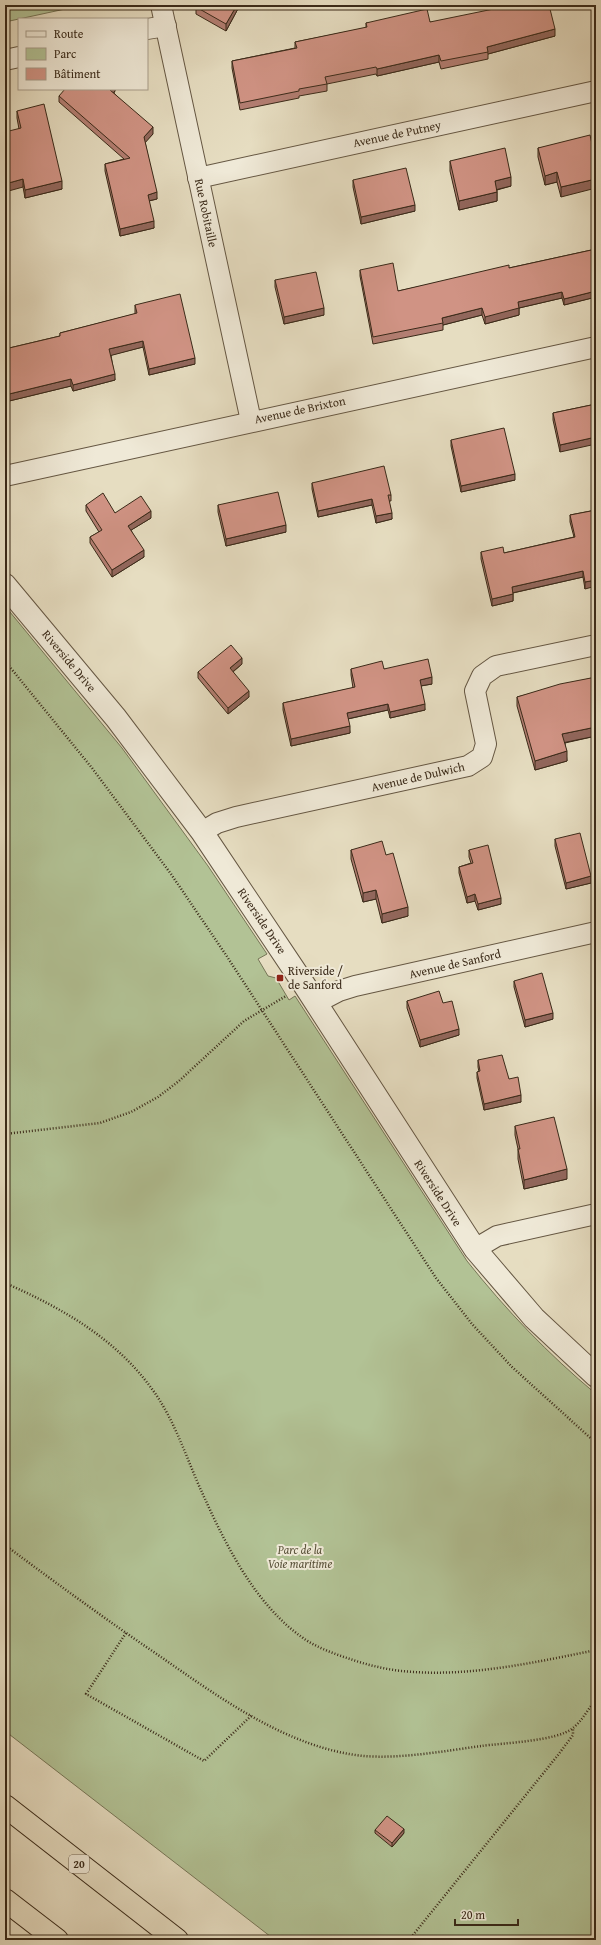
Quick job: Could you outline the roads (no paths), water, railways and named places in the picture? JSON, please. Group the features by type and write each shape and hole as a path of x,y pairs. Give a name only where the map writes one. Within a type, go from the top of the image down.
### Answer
{"highway":[{"name":"20","path":"5,1806 178,1940"},
{"path":"5,1900 57,1940"}],"street":[{"name":"Rue Robitaille","path":"161,5 156,28 198,178 251,421"},
{"path":"5,60 18,57"},
{"name":"Avenue de Putney","path":"198,178 596,91"},
{"name":"Avenue de Brixton","path":"5,476 251,421 596,347"},
{"name":"Riverside Drive","path":"5,585 107,707 202,832 316,1003 475,1249 534,1318 596,1376"},
{"name":"Avenue de Dulwich","path":"202,832 218,823 236,817 468,766 482,757 486,744 475,691 482,676 496,666 596,644"},
{"name":"Avenue de Sanford","path":"316,1003 339,991 355,986 596,932"},
{"path":"475,1249 497,1236 596,1214"}],"place":[{"name":"Riverside / de Sanford","path":"280,978"}],"park label":[{"name":"Parc de la Voie maritime","path":"300,1557"}]}
